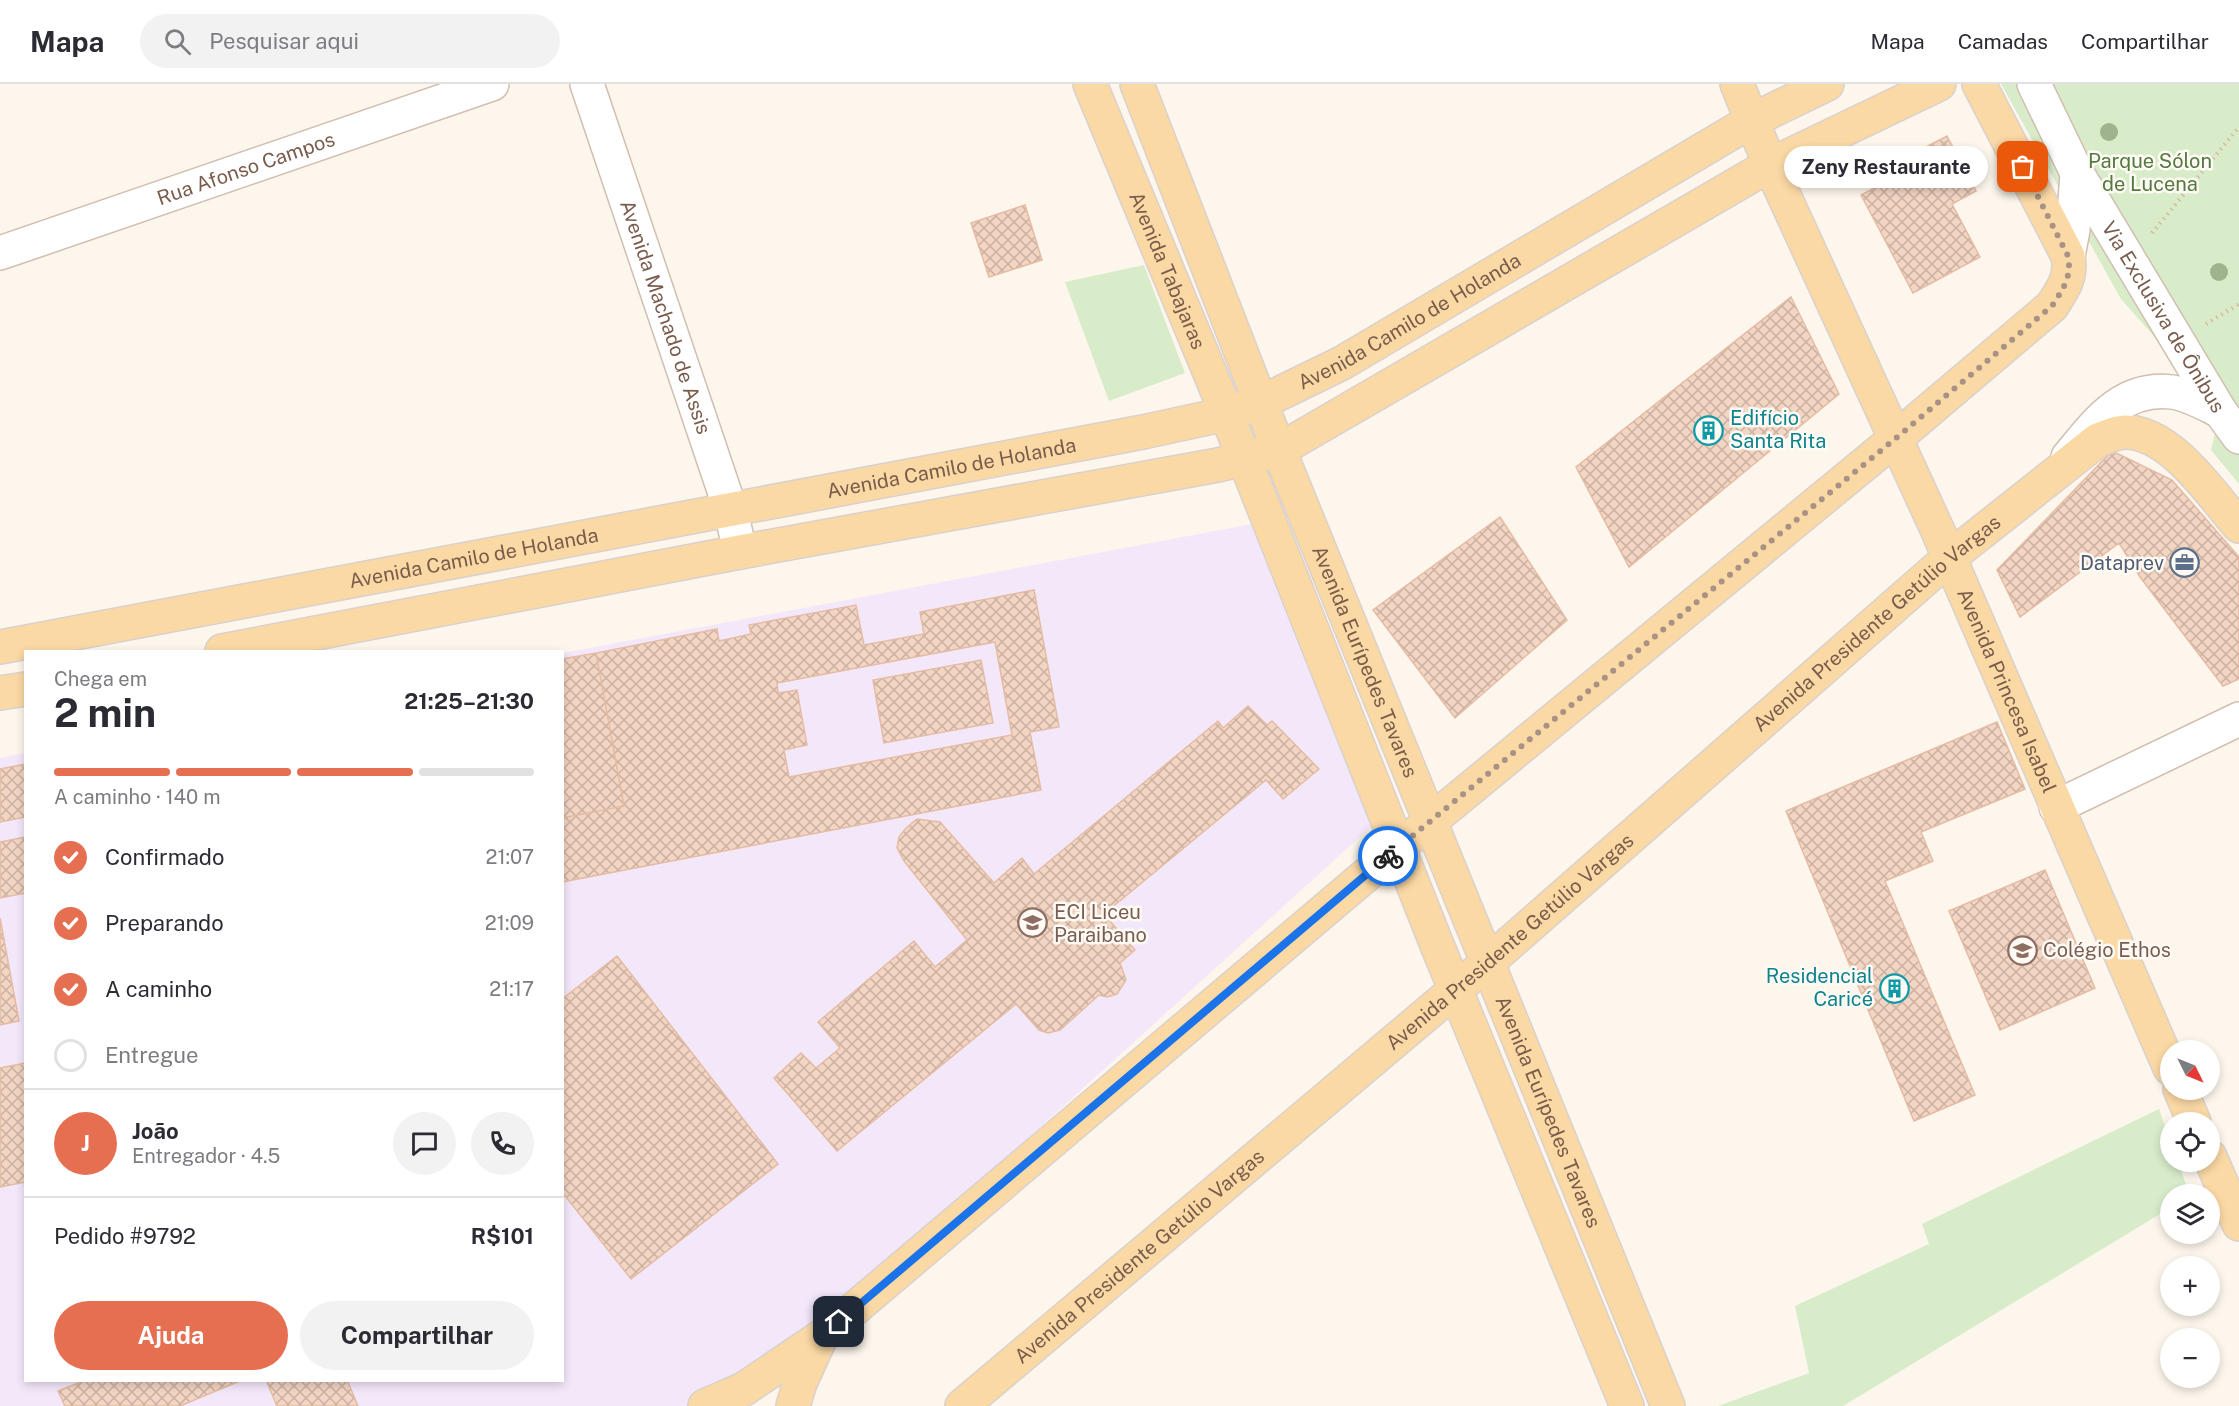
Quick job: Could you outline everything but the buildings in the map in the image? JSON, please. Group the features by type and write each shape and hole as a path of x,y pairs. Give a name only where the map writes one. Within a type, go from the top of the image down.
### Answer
{"main road":[{"name":"Avenida Tabajaras","path":"1090,84 1243,460"},
{"name":"Avenida Tabajaras","path":"1137,84 1279,450"},
{"name":"Avenida Princesa Isabel","path":"1737,84 1770,165 1949,558 2160,1045"},
{"name":"Avenida Camilo de Holanda","path":"0,647 731,511 1226,414 1262,402 1342,363 1753,120 1827,84"},
{"path":"227,650 740,552 1243,460 1279,450 1770,165 1939,84"},
{"path":"705,1406 744,1389 821,1338 1398,848 1895,439 2052,306 2066,285 2070,269 2068,256 1979,84"},
{"path":"2053,474 2098,440 2122,432 2145,435 2168,448 2239,526"},
{"name":"Avenida Eurípedes Tavares","path":"1279,450 1432,822 1486,964 1668,1406"},
{"name":"Avenida Eurípedes Tavares","path":"1243,460 1455,990 1627,1406"},
{"name":"Avenida Presidente Getúlio Vargas","path":"962,1406 1486,964 1949,558 2053,474"},
{"path":"0,693 24,688"},
{"path":"2216,1172 2239,1224"},
{"path":"793,1406 800,1383 821,1338"}],"street":[{"name":"Rua Afonso Campos","path":"0,253 492,84"},
{"name":"Avenida Machado de Assis","path":"587,84 731,511 740,552"},
{"name":"Via Exclusiva de Ônibus","path":"2034,84 2077,173 2220,411"},
{"name":"Via Exclusiva de Ônibus","path":"2068,256 2073,230 2077,173"},
{"name":"Via Exclusiva de Ônibus","path":"2053,474 2106,412 2135,396 2172,392 2220,411"},
{"path":"2220,411 2239,437"},
{"path":"2056,807 2239,718"}],"path":[{"path":"2129,260 2239,127"}],"shaded area":[{"path":"1252,524 1372,826 763,1379 694,1406 0,1406 0,758 24,753 24,1382 564,1382 564,653"}],"green space":[{"name":"Parque Sólon de Lucena","path":"2001,84 2239,84 2239,484 2211,450 2220,411 2121,299"},
{"path":"1144,265 1185,373 1109,401 1065,282"},
{"path":"2159,1109 2160,1172 2182,1172 2186,1184 2160,1184 2160,1214 1843,1406 1718,1406 1809,1373 1795,1306 1929,1244 1922,1224"}],"way so far":[{"path":"1388,856 1895,439 2052,306 2066,285 2070,269 2068,256 2023,167"}],"place":[{"name":"Zeny Restaurante","path":"2023,167"},
{"name":"Edifício Santa Rita","path":"1709,430"},
{"name":"Dataprev","path":"2185,563"},
{"name":"ECI Liceu Paraibano","path":"1033,923"},
{"name":"Colégio Ethos","path":"2022,950"},
{"name":"Residencial Caricé","path":"1894,988"}],"route":[{"path":"839,1322 1388,856"}]}
